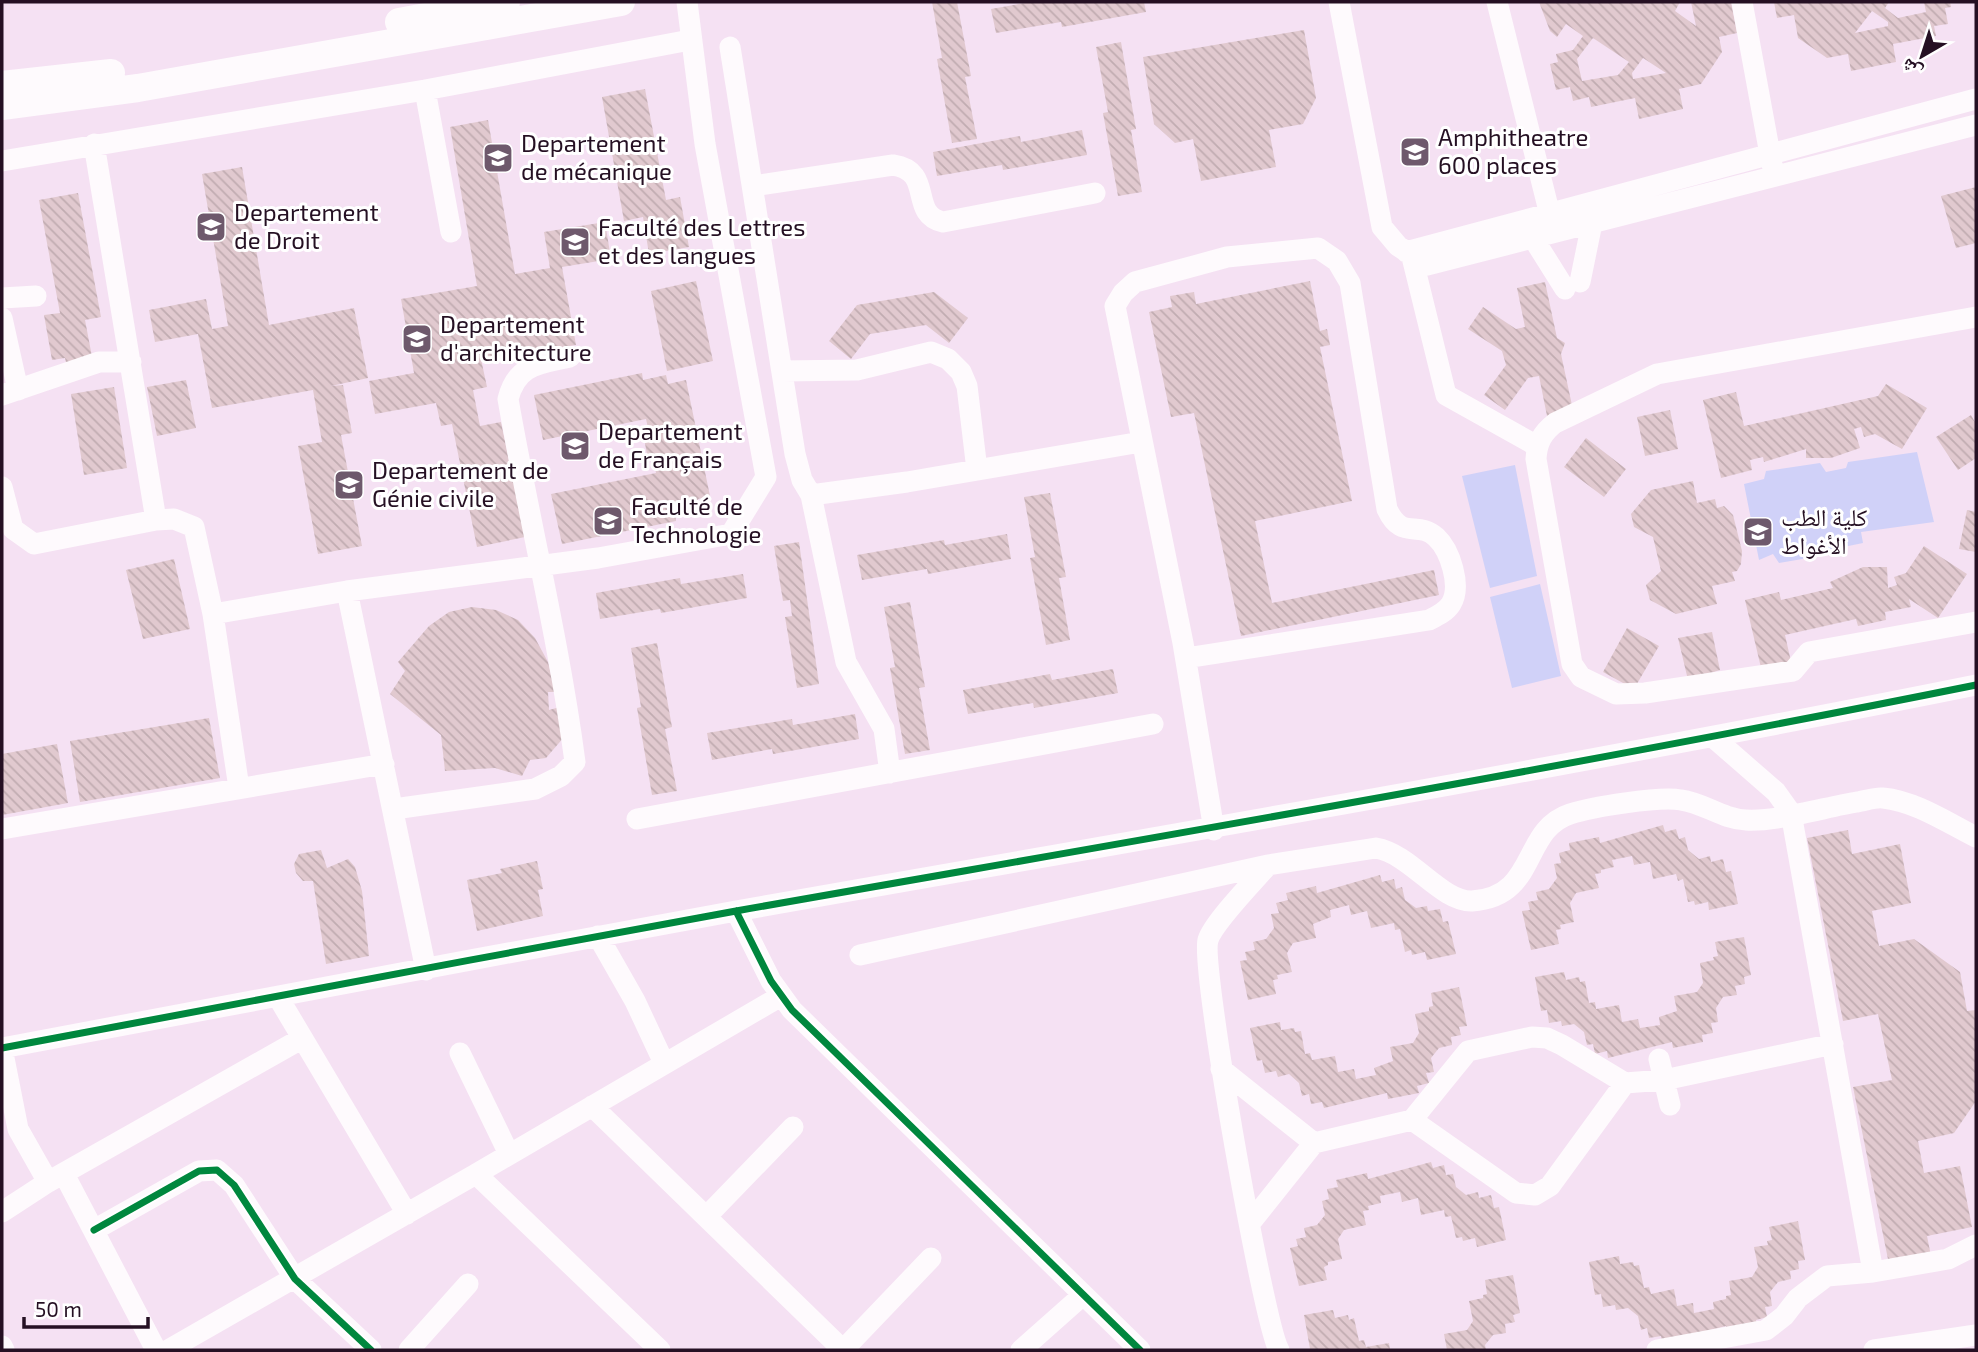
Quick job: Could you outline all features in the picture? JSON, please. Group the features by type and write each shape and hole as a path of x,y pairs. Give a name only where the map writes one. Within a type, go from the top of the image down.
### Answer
{"main road":[{"path":"2,85 118,72 506,2"},
{"path":"2,106 138,88 621,2"}],"street":[{"path":"213,614 348,591 538,566 731,534 739,524 766,477 705,144 687,2"},
{"path":"1339,2 1382,228 1409,255 1427,265 1533,238 1552,222 1592,223 1976,125"},
{"path":"1497,2 1552,222"},
{"path":"1742,2 1775,175"},
{"path":"2,161 425,90 690,40"},
{"path":"730,47 795,454 802,480 811,495 846,662 884,729 890,773"},
{"path":"425,90 451,232"},
{"path":"1409,255 1552,222 1769,153 1976,99"},
{"path":"94,144 156,520"},
{"path":"753,186 892,165 905,167 913,172 918,181 925,211 933,219 943,222 1095,193"},
{"path":"1533,238 1572,285 1592,223"},
{"path":"1185,658 1429,620 1443,614 1452,603 1455,587 1444,546 1433,534 1403,530 1394,523 1387,509 1350,283 1337,261 1318,248 1227,257 1135,282 1123,292 1115,306 1185,658 1214,830"},
{"path":"1409,255 1446,395 1537,446"},
{"path":"2,298 36,296"},
{"path":"1976,317 1657,374 1555,423 1545,430 1537,446 1539,487 1572,664 1581,677 1596,687 1616,694 1645,693 1793,671 1809,652 1976,622"},
{"path":"2,318 10,392 56,374 99,362 131,362"},
{"path":"782,371 857,370 931,352 948,359 961,372 967,386 976,470"},
{"path":"394,809 535,789 561,776 575,762 564,680 538,566 508,399 513,381 533,365 570,357"},
{"path":"811,495 1141,442"},
{"path":"2,487 13,529 34,544 156,520 174,519 194,527 213,614 239,789"},
{"path":"348,591 426,970"},
{"path":"156,1350 94,1230 19,1129 2,1048 598,936 1214,830 1714,738 1976,685"},
{"path":"637,818 1153,724"},
{"path":"1714,738 1776,792 1791,814 1873,1272"},
{"path":"2,829 384,764"},
{"path":"860,955 1268,865 1376,848 1390,850 1452,895 1470,901 1502,895 1514,885 1540,840 1553,824 1569,815 1664,799 1683,800 1724,818 1750,821 1882,798 1909,804 1976,837"},
{"path":"1268,865 1208,938 1206,950 1222,1069 1279,1350"},
{"path":"737,911 781,996 807,1025 1140,1350"},
{"path":"598,936 635,1002 664,1063"},
{"path":"168,1350 781,996"},
{"path":"278,998 407,1214"},
{"path":"1251,1222 1314,1143 1412,1120 1468,1051 1493,1043 1532,1037 1547,1038 1625,1083"},
{"path":"2,1212 56,1178 301,1039"},
{"path":"1412,1120 1516,1193 1535,1195 1550,1185 1625,1083 1662,1069 1833,1044"},
{"path":"460,1053 509,1154"},
{"path":"1222,1069 1314,1143"},
{"path":"1662,1069 1670,1105"},
{"path":"592,1106 843,1350 931,1258"},
{"path":"706,1217 793,1127"},
{"path":"94,1230 190,1175 208,1168 217,1170 234,1185 295,1279 371,1350"},
{"path":"475,1174 660,1350"},
{"path":"1657,1350 1766,1330 1784,1316 1798,1298 1827,1276 1873,1272 1948,1259 1976,1245"},
{"path":"409,1350 468,1284"},
{"path":"1021,1350 1083,1295"},
{"path":"1874,1350 1976,1336"},
{"path":"1965,1350 1976,1336"}],"shaded area":[{"path":"1917,452 1934,522 1861,532 1863,543 1824,551 1822,545 1815,546 1814,557 1779,563 1773,554 1759,560 1744,484 1764,479 1766,471 1820,463 1826,472 1846,468 1848,462"},
{"path":"1515,465 1537,576 1490,588 1462,476"},
{"path":"1540,584 1561,676 1512,688 1490,597"}],"building":[{"path":"932,2 957,2 971,76 965,77 977,139 952,143 937,59 942,58"},
{"path":"1030,2 1144,2 1146,12 1062,27 1061,22 996,33 991,9"},
{"path":"1539,2 1680,2 1675,11 1696,26 1691,2 1731,2 1737,33 1719,37 1722,52 1701,84 1679,89 1683,109 1639,119 1635,98 1591,107 1589,97 1573,101 1570,87 1556,90 1550,64 1558,62 1556,54 1573,50 1583,36 1566,24 1557,37 1550,31","holes":["1593,38 1629,62 1618,75 1582,81 1577,59","1643,58 1666,73 1633,79 1632,73"]},
{"path":"1774,2 1889,2 1885,8 1898,18 1926,12 1924,2 1950,2 1951,7 1945,8 1948,24 1934,26 1936,36 1893,44 1896,62 1851,71 1848,54 1827,58 1798,38 1794,15 1777,18","holes":["1872,11 1888,22 1888,26 1855,33"]},
{"path":"1304,30 1316,98 1303,124 1269,130 1276,167 1201,181 1193,139 1175,143 1154,124 1143,57"},
{"path":"1121,42 1136,129 1131,130 1142,192 1118,196 1103,113 1108,112 1096,47"},
{"path":"645,89 666,200 680,197 689,247 649,254 643,217 624,221 602,97"},
{"path":"488,120 515,274 550,268 544,232 605,222 611,259 562,267 576,345 481,359 487,387 473,390 480,426 501,422 525,537 477,547 452,424 441,426 436,403 375,414 369,381 414,373 401,299 477,286 450,127"},
{"path":"1082,130 1087,155 1003,170 1002,165 937,176 933,152 1020,136 1021,142"},
{"path":"242,167 269,325 354,308 368,378 331,386 343,385 352,433 341,435 362,546 318,554 298,446 322,442 313,390 212,408 198,334 155,342 149,310 206,299 212,329 228,326 202,174"},
{"path":"1976,187 1976,243 1956,248 1941,196"},
{"path":"78,193 101,317 85,320 93,362 67,367 65,358 52,360 44,315 60,313 39,200"},
{"path":"696,281 713,361 667,371 651,291"},
{"path":"1310,281 1320,331 1327,329 1330,345 1320,347 1352,501 1255,521 1272,603 1434,570 1439,595 1241,636 1194,413 1171,417 1149,312 1172,307 1170,296 1194,292 1196,304"},
{"path":"1545,282 1557,338 1565,343 1561,354 1573,410 1547,416 1539,376 1528,378 1505,410 1484,395 1506,365 1502,351 1468,329 1483,307 1516,329 1525,327 1517,288"},
{"path":"934,292 968,318 949,343 926,325 870,334 851,359 829,341 857,305"},
{"path":"642,373 643,380 666,375 668,384 686,380 710,496 698,499 700,507 675,512 676,521 562,544 551,494 656,473 653,459 648,460 644,438 650,437 646,419 543,440 534,395"},
{"path":"186,380 196,428 157,436 147,387"},
{"path":"1886,384 1927,408 1902,449 1875,434 1864,437 1861,427 1854,429 1860,448 1831,458 1806,458 1806,449 1764,462 1763,457 1750,460 1752,470 1721,478 1703,400 1736,392 1744,426 1878,396"},
{"path":"114,387 127,468 84,475 71,394"},
{"path":"1670,410 1678,449 1645,456 1637,417"},
{"path":"1971,415 1976,424 1976,458 1958,470 1936,437"},
{"path":"1586,438 1626,469 1604,497 1564,467"},
{"path":"1693,481 1697,503 1715,499 1717,508 1724,506 1733,515 1742,551 1741,564 1737,571 1732,572 1735,581 1712,586 1717,604 1676,614 1650,600 1646,585 1661,571 1653,537 1634,527 1631,514 1651,490"},
{"path":"1050,493 1066,577 1059,578 1070,640 1046,645 1030,558 1035,557 1024,497"},
{"path":"1967,510 1976,512 1976,552 1959,549"},
{"path":"1007,534 1011,559 928,574 927,569 862,580 857,555 944,540 945,545"},
{"path":"799,542 819,684 797,688 785,617 792,616 790,600 783,601 774,546"},
{"path":"1924,546 1967,574 1938,618 1909,599 1911,607 1885,612 1886,620 1858,626 1856,619 1785,635 1792,666 1762,672 1745,600 1779,592 1781,600 1833,588 1830,582 1863,567 1887,567 1888,588 1897,585 1894,577 1906,573"},
{"path":"174,559 190,629 143,639 126,570"},
{"path":"743,574 747,598 661,613 660,609 600,619 596,593 680,578 681,584"},
{"path":"910,602 925,687 919,688 930,750 905,754 890,668 895,667 884,607"},
{"path":"472,607 496,610 518,620 535,638 548,662 555,692 548,692 549,710 560,707 565,736 546,758 530,760 522,776 495,768 445,771 441,735 390,694 405,671 398,662 429,626 449,612"},
{"path":"1627,628 1659,646 1634,689 1603,672"},
{"path":"1712,632 1720,670 1688,680 1678,638"},
{"path":"657,643 672,727 665,729 677,791 652,795 637,708 641,707 631,648"},
{"path":"1113,669 1118,693 1034,708 1033,703 968,714 963,690 1050,674 1052,680"},
{"path":"855,714 859,739 773,754 772,749 712,760 707,733 792,719 793,725"},
{"path":"209,718 220,778 80,802 70,741"},
{"path":"57,744 68,803 2,815 2,754"},
{"path":"1663,825 1665,832 1676,829 1679,839 1685,837 1688,850 1699,859 1710,856 1711,862 1723,859 1726,872 1731,871 1738,904 1709,910 1708,902 1695,905 1694,901 1688,902 1683,879 1678,881 1676,874 1653,879 1650,862 1634,865 1632,856 1612,860 1614,867 1595,874 1599,888 1576,893 1570,903 1574,922 1560,925 1561,929 1556,930 1559,944 1531,950 1522,911 1530,910 1528,902 1538,900 1536,892 1549,889 1557,878 1554,864 1561,863 1559,853 1570,850 1569,843 1599,837 1600,843"},
{"path":"1848,830 1852,854 1900,844 1911,903 1872,911 1879,946 1914,939 1960,972 1967,1011 1976,1010 1976,1101 1954,1133 1918,1141 1924,1173 1960,1166 1972,1227 1927,1236 1932,1261 1890,1269 1853,1087 1892,1080 1878,1014 1843,1021 1807,838"},
{"path":"321,850 327,868 348,859 355,867 362,891 369,956 326,964 313,881 303,881 296,873 294,864 299,854"},
{"path":"537,861 543,889 538,890 543,916 477,931 467,880 502,873 500,869"},
{"path":"1380,875 1382,882 1394,879 1396,889 1402,887 1405,900 1416,908 1427,906 1428,911 1440,909 1443,922 1448,921 1456,954 1427,960 1425,952 1412,955 1411,950 1405,952 1400,929 1395,930 1394,923 1371,928 1367,911 1351,915 1349,905 1330,910 1331,917 1313,924 1316,938 1293,943 1287,953 1292,972 1277,975 1278,979 1273,980 1276,994 1248,1000 1240,961 1247,960 1245,952 1255,950 1253,942 1266,939 1274,928 1271,914 1279,913 1276,903 1288,900 1286,893 1316,886 1317,893"},
{"path":"1744,937 1751,975 1744,977 1745,984 1735,986 1737,995 1723,997 1716,1008 1718,1022 1711,1023 1713,1033 1702,1035 1703,1042 1673,1048 1672,1042 1608,1058 1607,1051 1595,1054 1593,1044 1587,1045 1584,1032 1574,1024 1562,1026 1561,1021 1549,1023 1547,1010 1541,1011 1535,977 1564,972 1566,980 1579,977 1580,982 1585,981 1589,1003 1595,1002 1596,1009 1619,1005 1622,1022 1638,1019 1640,1028 1660,1025 1659,1017 1677,1011 1674,996 1697,992 1703,983 1700,963 1714,960 1713,957 1718,956 1715,942"},
{"path":"1459,987 1467,1026 1459,1027 1461,1035 1451,1037 1452,1045 1439,1048 1431,1058 1434,1072 1426,1073 1429,1083 1417,1086 1419,1093 1388,1099 1387,1093 1324,1108 1322,1102 1311,1104 1309,1094 1302,1096 1299,1083 1289,1074 1278,1077 1276,1071 1265,1073 1262,1060 1257,1061 1250,1028 1280,1022 1281,1030 1294,1028 1295,1032 1301,1031 1305,1054 1310,1053 1312,1060 1335,1056 1338,1072 1354,1069 1356,1079 1376,1075 1374,1068 1393,1061 1390,1047 1413,1043 1419,1033 1415,1014 1429,1011 1429,1007 1433,1006 1431,993"},
{"path":"1431,1162 1433,1168 1444,1165 1446,1175 1453,1174 1456,1187 1466,1195 1478,1192 1479,1198 1491,1195 1494,1208 1499,1207 1506,1240 1477,1247 1475,1238 1463,1241 1462,1237 1456,1238 1451,1216 1445,1217 1444,1210 1421,1215 1418,1198 1402,1202 1400,1192 1380,1196 1381,1203 1368,1206 1369,1210 1363,1211 1366,1225 1344,1230 1338,1239 1342,1259 1328,1262 1324,1267 1327,1280 1299,1286 1290,1248 1298,1246 1296,1239 1306,1237 1304,1228 1317,1225 1325,1215 1322,1201 1329,1199 1327,1189 1338,1187 1336,1180 1367,1173 1368,1179"},
{"path":"1798,1221 1805,1260 1798,1261 1799,1269 1790,1271 1791,1279 1778,1282 1770,1292 1772,1306 1765,1307 1767,1317 1756,1320 1757,1326 1727,1332 1726,1326 1662,1342 1661,1336 1649,1338 1647,1328 1641,1330 1638,1316 1628,1308 1616,1310 1615,1305 1603,1307 1601,1294 1595,1295 1589,1262 1619,1256 1620,1264 1633,1262 1634,1266 1639,1265 1644,1288 1649,1287 1651,1294 1674,1289 1677,1306 1693,1303 1694,1313 1714,1309 1713,1302 1731,1295 1729,1281 1752,1277 1758,1267 1754,1247 1768,1245 1767,1241 1772,1240 1769,1227"},
{"path":"1513,1275 1520,1313 1513,1315 1515,1322 1505,1324 1506,1333 1493,1335 1485,1345 1486,1350 1447,1350 1444,1334 1467,1330 1473,1321 1469,1301 1483,1298 1483,1295 1487,1294 1485,1280"},
{"path":"1333,1310 1335,1318 1348,1315 1349,1320 1354,1318 1359,1341 1364,1340 1366,1347 1389,1343 1390,1350 1310,1349 1304,1315"}],"cycle path":[{"path":"2,1048 644,928 1512,774 1976,685"},
{"path":"736,911 771,981 792,1010 1140,1350"},
{"path":"94,1230 199,1171 217,1170 234,1185 295,1279 371,1350"}],"place":[{"name":"Amphitheatre 600 places","path":"1415,152"},
{"name":"Departement de mécanique","path":"498,158"},
{"name":"Departement de Droit","path":"211,227"},
{"name":"Faculté des Lettres et des langues","path":"575,242"},
{"name":"Departement d'architecture","path":"417,339"},
{"name":"Departement de Français","path":"575,446"},
{"name":"Departement de Génie civile","path":"349,485"},
{"name":"Faculté de Technologie","path":"608,521"},
{"name":"كلية الطب الأغواط","path":"1758,532"}]}
